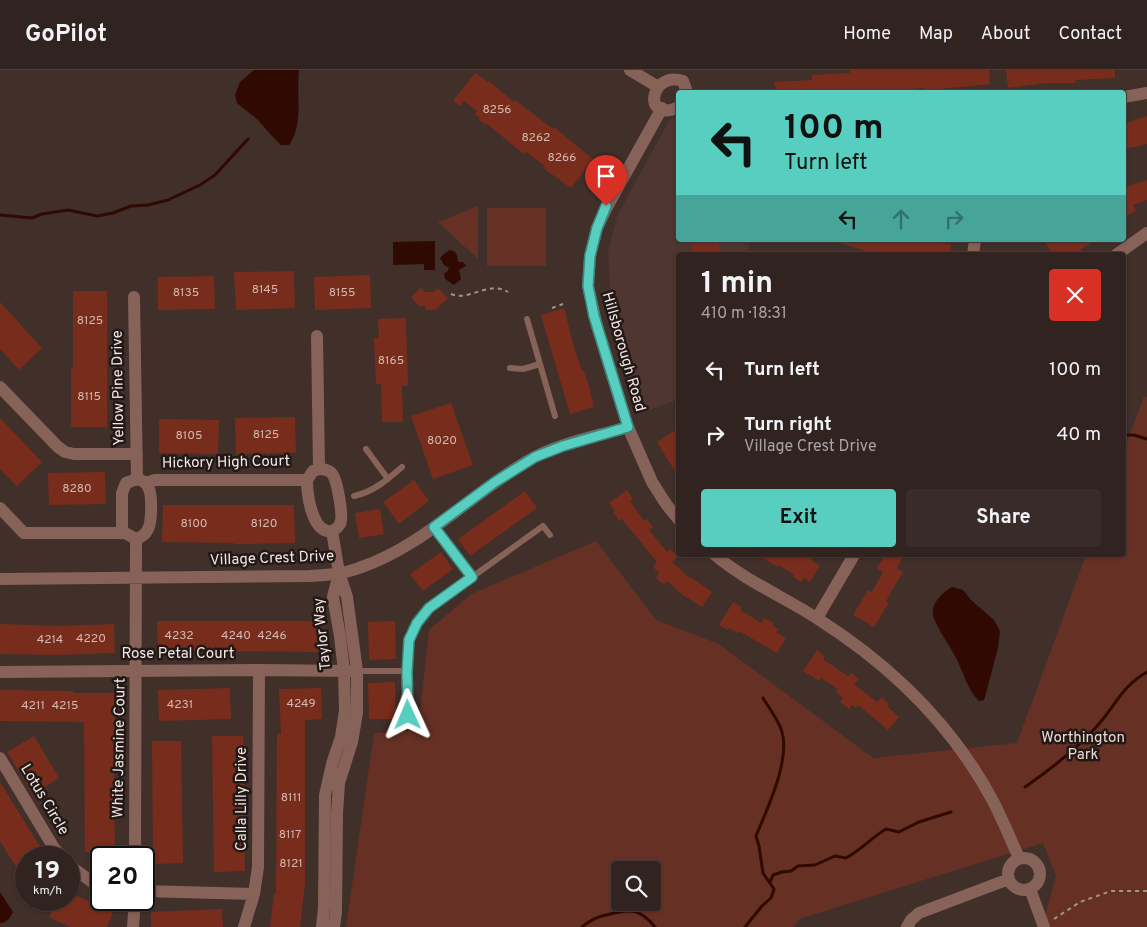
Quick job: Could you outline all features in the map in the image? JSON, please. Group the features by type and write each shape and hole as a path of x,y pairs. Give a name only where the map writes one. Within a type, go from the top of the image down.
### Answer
{"street":[{"path":"630,70 655,84"},
{"path":"676,108 672,110 662,108 658,104 653,95 655,84 663,77 681,74 687,90"},
{"path":"1126,97 1147,93"},
{"name":"Hillsborough Road","path":"662,108 606,206 597,228 590,256 588,286 591,306 628,427 652,482 676,516"},
{"path":"1120,252 1147,233"},
{"name":"Yellow Pine Drive","path":"131,536 145,534 150,524 150,494 142,481 137,454 134,298"},
{"path":"317,336 319,469"},
{"path":"0,387 65,452 74,454 137,454"},
{"name":"Village Crest Drive","path":"0,579 310,576 358,569 397,551 434,527 495,482 535,457 563,446 628,427"},
{"path":"324,468 332,474 336,488 341,519 332,531 325,531 320,528 314,520 307,480 313,471 319,469 324,468"},
{"name":"Hickory High Court","path":"142,481 307,480"},
{"path":"137,578 131,536 122,524 123,488 126,483 142,481"},
{"path":"0,508 24,533 131,536"},
{"path":"332,531 339,573"},
{"path":"718,557 748,579 817,618 869,653 929,709 954,740 976,772 994,803 1019,858"},
{"path":"817,618 853,557"},
{"name":"Taylor Way","path":"322,927 324,908 325,795 341,737 345,711 344,671 333,597 339,573"},
{"name":"Taylor Way","path":"334,927 339,783 352,742 357,713 357,671 347,597 339,573"},
{"name":"White Jasmine Court","path":"135,846 137,578"},
{"name":"Calla Lilly Drive","path":"244,927 254,894 258,866 259,670"},
{"name":"Rose Petal Court","path":"0,672 357,671"},
{"name":"Lotus Circle","path":"0,758 53,846"},
{"path":"1019,858 1030,858 1040,867 1040,879 1036,886 1030,889 1016,888 1009,880 1008,872 1010,865 1019,858"},
{"path":"907,927 911,920 919,913 1009,880"},
{"path":"1030,889 1044,927"},
{"path":"155,891 254,894"},
{"path":"133,927 134,911"}],"lane":[{"path":"526,319 555,416"},
{"path":"510,368 523,369 540,364"},
{"path":"366,449 388,479"},
{"path":"354,496 366,494 402,467"},
{"path":"408,715 407,672 409,640 417,623 429,608 543,526 550,535"},
{"path":"434,527 472,577"},
{"path":"357,671 407,672"}],"path":[{"path":"451,294 461,296 492,288 501,288 508,292"},
{"path":"552,308 563,304"},
{"path":"1055,918 1080,902 1111,891 1147,891"}],"shaded area":[{"path":"254,70 299,70 298,119 294,137 289,145 281,145 258,120 237,103 235,95 240,82"},
{"path":"676,118 676,242 749,242 748,252 676,252 676,400 639,414 618,350 611,299 608,252 617,216 670,119"},
{"path":"435,241 435,270 424,270 424,264 393,265 393,242"},
{"path":"450,250 456,253 458,262 463,262 466,266 459,270 461,279 454,285 445,279 444,273 449,268 444,265 440,258"},
{"path":"952,587 963,590 971,600 994,620 1000,631 998,648 984,700 979,701 971,691 953,652 934,619 933,611 936,602"},
{"path":"0,892 13,912 8,920 0,923"}],"green space":[{"path":"478,206 478,259 438,222"},
{"path":"487,208 546,208 546,266 487,266"},
{"name":"Worthington Park","path":"1144,396 1147,397 1147,927 1042,927 1056,876 1043,843 799,919 794,927 346,927 374,733 418,730 429,630 471,594 596,541 656,620 719,644 873,758 1017,743 1085,557 1126,557 1126,446"}],"building":[{"path":"850,70 989,70 990,84 932,90 922,90 922,88 904,90 776,90 774,82 812,80 812,75 850,73"},
{"path":"1006,70 1115,70 1115,78 1075,80 1076,83 1047,83 1008,88"},
{"path":"475,73 489,81 514,102 515,100 553,129 554,127 593,159 571,188 543,168 545,166 526,152 524,154 487,124 479,120 480,118 475,114 477,111 464,101 460,106 453,101"},
{"path":"1147,116 1147,144 1126,149 1126,123"},
{"path":"1147,180 1147,200 1133,205 1136,211 1126,216 1126,187"},
{"path":"692,242 719,242 719,252 692,252"},
{"path":"932,242 951,244 950,252 870,252 839,243"},
{"path":"1049,242 1093,242 1081,249 1083,252 1051,252 1046,244"},
{"path":"294,271 295,308 236,310 234,272"},
{"path":"370,275 371,308 315,310 314,277"},
{"path":"214,276 215,309 158,310 158,277"},
{"path":"421,288 425,292 434,292 438,288 448,298 435,310 425,310 426,306 419,306 411,297"},
{"path":"73,291 107,291 107,427 71,427"},
{"path":"0,302 42,348 19,370 0,349"},
{"path":"564,308 575,351 588,382 594,407 570,414 541,315"},
{"path":"406,318 408,386 402,386 403,422 382,422 381,384 376,384 374,338 379,338 378,319"},
{"path":"451,403 473,465 433,479 411,416"},
{"path":"295,417 296,453 236,454 235,418"},
{"path":"0,418 42,462 17,486 0,469"},
{"path":"159,419 219,420 218,454 159,453"},
{"path":"676,430 676,473 657,442"},
{"path":"105,472 106,504 49,505 48,473"},
{"path":"414,480 429,501 399,524 383,502"},
{"path":"627,490 633,499 630,501 644,521 647,519 653,527 649,530 667,552 670,549 676,554 677,557 672,562 691,579 712,592 702,607 680,593 667,581 664,585 656,578 659,573 653,567 657,562 622,519 619,521 609,503"},
{"path":"525,491 537,508 470,556 458,539"},
{"path":"163,505 294,505 295,543 162,542"},
{"path":"380,509 384,534 359,538 355,513"},
{"path":"441,552 453,569 423,591 410,574"},
{"path":"761,557 813,557 811,560 820,566 810,582 804,578 801,582 779,565 778,567"},
{"path":"884,557 903,557 897,568 903,572 886,601 889,603 874,627 853,615 868,590 872,592 883,572 877,568"},
{"path":"733,602 742,607 740,610 762,623 764,618 774,623 773,626 778,629 776,632 786,638 777,653 739,631 738,633 729,628 728,630 719,625"},
{"path":"157,621 322,621 322,652 158,651"},
{"path":"395,621 396,659 369,660 368,622"},
{"path":"0,624 59,626 114,624 115,653 58,655 0,654"},
{"path":"817,650 825,656 823,659 848,676 851,673 859,679 854,684 877,702 882,697 889,704 887,706 899,717 888,730 858,705 856,708 852,705 849,709 840,702 843,698 836,692 838,689 821,678 819,681 803,671"},
{"path":"395,682 396,719 369,719 368,683"},
{"path":"230,688 231,719 159,721 158,690"},
{"path":"321,688 322,719 305,720 305,883 300,927 270,927 274,894 276,894 277,734 281,734 279,689"},
{"path":"0,690 115,693 115,846 90,846 90,852 85,852 84,722 0,721"},
{"path":"34,736 59,778 33,794 7,752"},
{"path":"212,736 243,736 245,871 214,872"},
{"path":"152,741 181,741 183,863 155,864 155,846 153,846"},
{"path":"0,782 40,846 15,846 15,865 0,841"},
{"path":"80,897 90,902 90,911 109,911 113,913 107,927 70,927 49,917 52,911 80,911"},
{"path":"222,909 223,927 151,927 151,912"}],"waterway":[{"path":"0,215 32,218 42,214 68,210 97,216 113,213 131,206 148,205 168,200 200,185 215,175 248,139"},
{"path":"1126,435 1147,439"},
{"path":"1025,787 1054,766 1090,734 1131,683 1147,672"},
{"path":"745,927 771,898 774,889 763,873 756,836 777,783 784,741 781,729 763,698"},
{"path":"770,882 773,875 791,871 798,866 815,865 835,856 846,858 886,829 899,832 919,822 951,812"},
{"path":"582,927 599,917 627,911 639,913 655,927"}],"route":[{"path":"408,715 407,672 409,640 417,623 429,608 472,577 434,527 495,482 535,457 563,446 628,427 591,306 588,286 590,256 597,228 606,206"}]}
